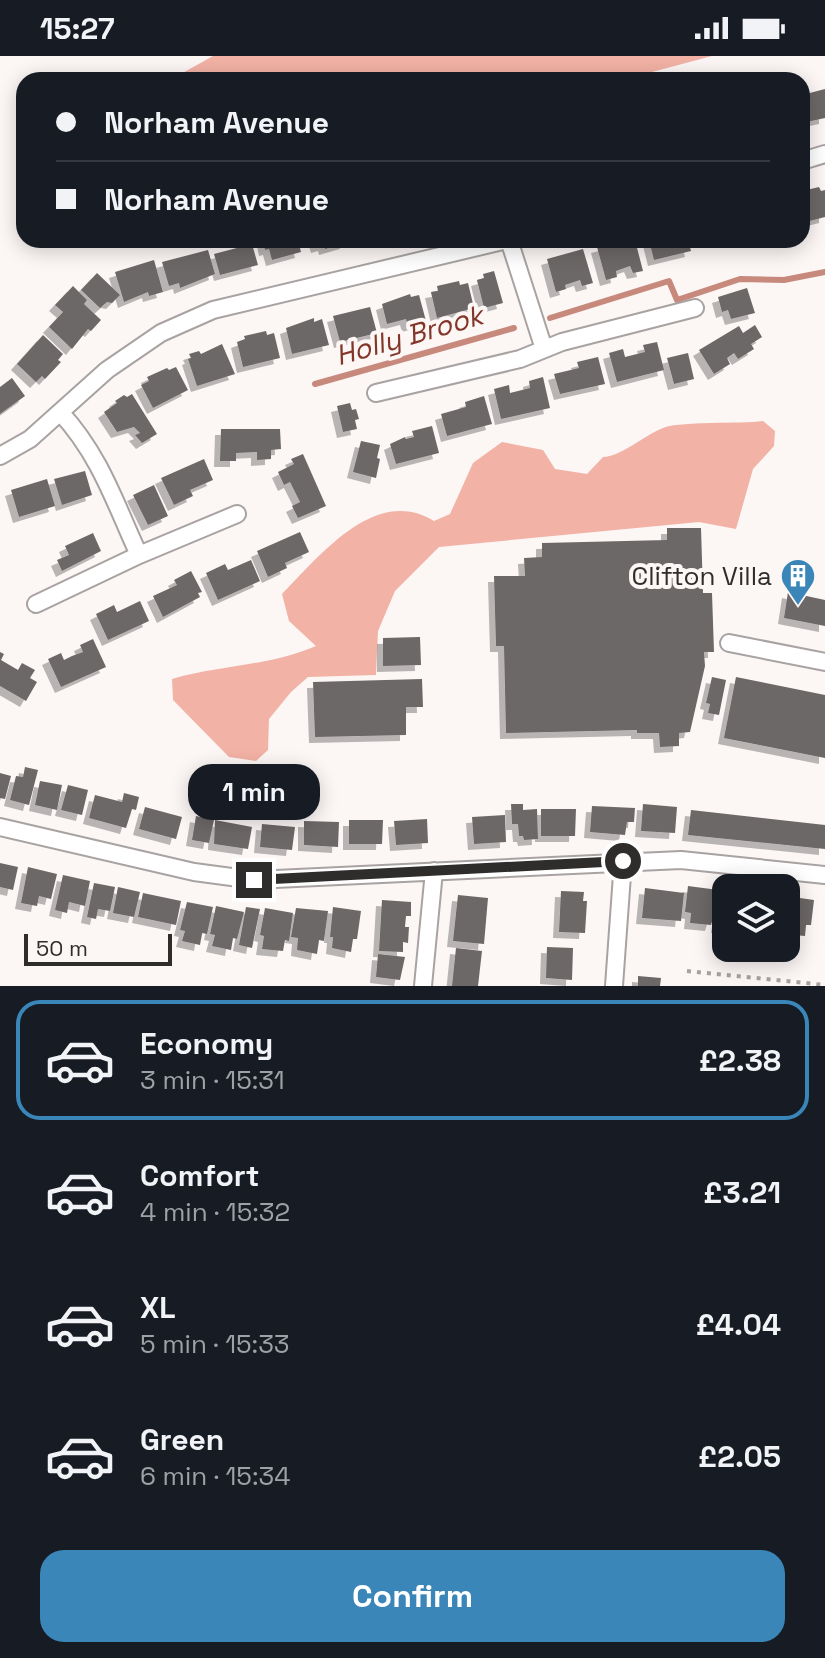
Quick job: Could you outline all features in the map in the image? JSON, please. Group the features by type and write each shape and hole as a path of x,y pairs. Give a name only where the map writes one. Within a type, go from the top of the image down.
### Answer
{"street":[{"path":"0,456 30,439 107,370 161,333 213,310 474,248"},
{"path":"511,248 544,349"},
{"path":"376,393 520,359 544,349 675,321 695,308"},
{"path":"401,387 405,405"},
{"path":"60,412 96,458 139,555"},
{"path":"36,604 139,555 237,514"},
{"path":"729,643 825,662"},
{"path":"0,827 181,869 254,880 681,860 825,875"},
{"path":"614,986 623,861"},
{"path":"423,986 434,871"}],"path":[{"path":"687,971 825,985"}],"shaded area":[{"path":"213,56 712,56 652,72 184,72"},
{"path":"763,421 775,431 774,446 753,469 736,529 699,522 439,547 395,591 378,631 376,675 308,677 269,719 268,750 256,761 229,757 173,700 172,679 281,658 316,646 289,621 282,594 331,545 370,518 391,512 412,512 434,521 450,514 473,463 502,442 543,450 555,469 587,474 603,457 617,453 663,428 682,424"}],"building":[{"path":"825,89 825,118 810,121 810,93"},
{"path":"819,187 821,191 825,190 825,217 810,221 810,189"},
{"path":"237,248 253,248 258,265 220,275 214,254"},
{"path":"265,248 300,248 301,252 272,260 269,249"},
{"path":"597,248 637,248 643,271 633,273 630,266 616,271 617,277 606,280"},
{"path":"651,248 690,248 691,251 654,260"},
{"path":"583,249 593,283 582,286 580,280 556,292 547,259"},
{"path":"208,250 215,274 180,288 179,283 169,286 162,262"},
{"path":"154,260 163,292 149,296 148,292 124,302 115,272"},
{"path":"494,271 503,303 484,308 477,280 484,278 483,274"},
{"path":"97,273 120,295 100,308 81,290"},
{"path":"459,281 460,285 468,283 474,308 437,318 431,292 438,291 437,286"},
{"path":"73,286 87,300 84,304 101,320 91,331 88,329 72,349 49,327 63,312 55,305"},
{"path":"747,288 755,313 731,319 728,310 722,312 718,297"},
{"path":"410,294 411,297 419,295 426,321 408,326 406,319 387,324 382,304"},
{"path":"370,307 377,333 340,342 333,316"},
{"path":"314,318 314,322 322,319 329,345 292,354 286,328"},
{"path":"755,325 762,337 751,344 754,349 738,359 734,353 727,358 730,364 714,374 699,350 739,326 743,333"},
{"path":"266,331 267,335 274,333 280,358 243,367 237,342 245,339 244,336"},
{"path":"43,335 63,354 58,360 61,362 45,379 42,376 36,382 17,364"},
{"path":"657,342 664,370 617,382 609,353 623,349 625,357 645,352 643,345"},
{"path":"222,344 235,374 197,386 189,354 199,351 201,354"},
{"path":"688,353 694,379 674,384 667,358"},
{"path":"598,357 605,384 560,394 554,374 579,368 577,362"},
{"path":"176,367 188,390 153,408 141,385 149,381 147,377"},
{"path":"543,377 550,408 501,419 494,389 509,385 510,393 530,388 529,381"},
{"path":"12,378 25,396 0,414 0,387"},
{"path":"132,394 157,434 142,443 135,435 140,433 134,427 117,432 104,412 124,395"},
{"path":"484,396 492,424 447,436 441,414 466,407 465,402"},
{"path":"350,403 359,419 355,420 357,429 343,432 337,406"},
{"path":"432,426 439,453 396,464 390,444 405,437 414,437 412,431"},
{"path":"221,429 280,429 281,449 271,450 271,459 257,460 257,452 236,453 236,461 220,461"},
{"path":"361,441 380,445 376,478 353,472"},
{"path":"303,454 326,506 298,518 292,506 300,502 290,482 284,485 278,472 294,464 291,459"},
{"path":"204,459 213,480 190,490 193,496 174,505 161,478"},
{"path":"85,471 92,495 62,505 54,479"},
{"path":"47,479 55,506 19,517 11,490"},
{"path":"154,485 168,516 148,525 133,495"},
{"path":"667,528 701,528 703,593 712,593 714,652 704,652 705,666 690,732 679,733 679,746 660,747 659,733 637,733 637,730 506,733 504,646 496,646 494,576 525,576 524,558 542,557 542,543 667,540"},
{"path":"300,532 309,552 285,563 287,568 268,577 257,551"},
{"path":"93,533 101,551 62,571 57,560 69,555 65,546"},
{"path":"251,560 260,581 218,600 206,573 225,564 228,570"},
{"path":"191,571 202,592 198,593 200,597 163,617 153,596 177,585 174,580"},
{"name":"Clifton Villa","path":"788,592 825,600 825,626 784,618"},
{"path":"140,601 149,621 108,640 96,614 114,605 117,612"},
{"path":"420,637 421,665 383,666 383,638"},
{"path":"93,639 106,667 61,687 48,659 61,653 64,660 83,652 80,645"},
{"path":"0,652 4,654 1,660 18,670 22,663 35,670 30,678 37,682 26,701 0,686"},
{"path":"712,677 726,680 719,715 708,713 710,704 706,703"},
{"path":"736,677 825,695 825,758 724,738"},
{"path":"422,679 423,707 406,707 406,735 315,737 313,682"},
{"path":"25,767 38,770 29,805 10,800 16,776 23,777"},
{"path":"0,773 11,776 5,799 0,798"},
{"path":"40,781 62,785 57,810 35,805"},
{"path":"68,785 88,790 82,815 61,810"},
{"path":"124,793 139,797 126,828 89,818 95,795 122,802"},
{"path":"511,804 523,804 523,810 537,809 538,839 524,840 523,836 519,836 518,824 512,824"},
{"path":"643,804 677,807 675,833 641,831"},
{"path":"592,806 635,808 634,822 627,822 625,835 590,832"},
{"path":"145,807 182,817 176,839 139,829"},
{"path":"541,809 576,809 575,836 541,836"},
{"path":"691,810 825,825 825,849 688,835"},
{"path":"505,815 506,842 474,844 472,817"},
{"path":"196,816 214,820 209,843 192,840"},
{"path":"427,819 428,843 396,845 394,821"},
{"path":"215,820 252,827 248,849 214,844"},
{"path":"349,820 383,820 382,844 349,844"},
{"path":"304,821 339,822 338,847 304,845"},
{"path":"262,824 295,827 292,850 260,847"},
{"path":"0,863 18,867 13,890 0,887"},
{"path":"28,867 57,874 51,899 39,896 37,906 21,903"},
{"path":"63,875 90,881 85,906 69,902 67,913 55,910"},
{"path":"94,883 115,887 110,911 98,909 96,919 87,917"},
{"path":"688,886 712,889 711,925 690,923 691,913 685,912"},
{"path":"118,887 140,892 134,917 113,913"},
{"path":"645,888 684,893 681,921 642,918"},
{"path":"561,891 584,892 583,901 587,901 585,933 559,932"},
{"path":"143,893 181,901 176,925 138,917"},
{"path":"458,895 488,898 484,944 453,941"},
{"path":"800,898 814,900 811,925 806,925 805,936 800,936"},
{"path":"382,900 411,902 411,916 406,916 405,927 409,927 408,943 403,942 403,952 379,951"},
{"path":"187,902 213,907 207,934 202,933 200,945 182,941 185,931 180,930"},
{"path":"216,906 244,912 231,950 212,946 215,935 210,934"},
{"path":"246,907 260,909 252,948 239,945"},
{"path":"333,907 361,911 357,939 353,939 351,952 332,948"},
{"path":"265,908 293,913 289,941 285,940 283,951 262,949 264,936 260,935"},
{"path":"296,908 328,911 324,941 319,940 317,954 297,950 298,938 291,937"},
{"path":"547,947 573,948 572,980 546,978"},
{"path":"456,948 482,951 478,986 452,986"},
{"path":"378,954 405,957 400,980 376,977"},
{"path":"638,976 661,978 660,986 638,986"}],"waterway":[{"name":"Holly Brook","path":"550,318 669,281 677,300 740,279 784,280 825,272"},
{"name":"Holly Brook","path":"315,384 514,328"}],"place":[{"name":"Clifton Villa","path":"798,607"}],"route":[{"path":"254,880 623,861"}]}
